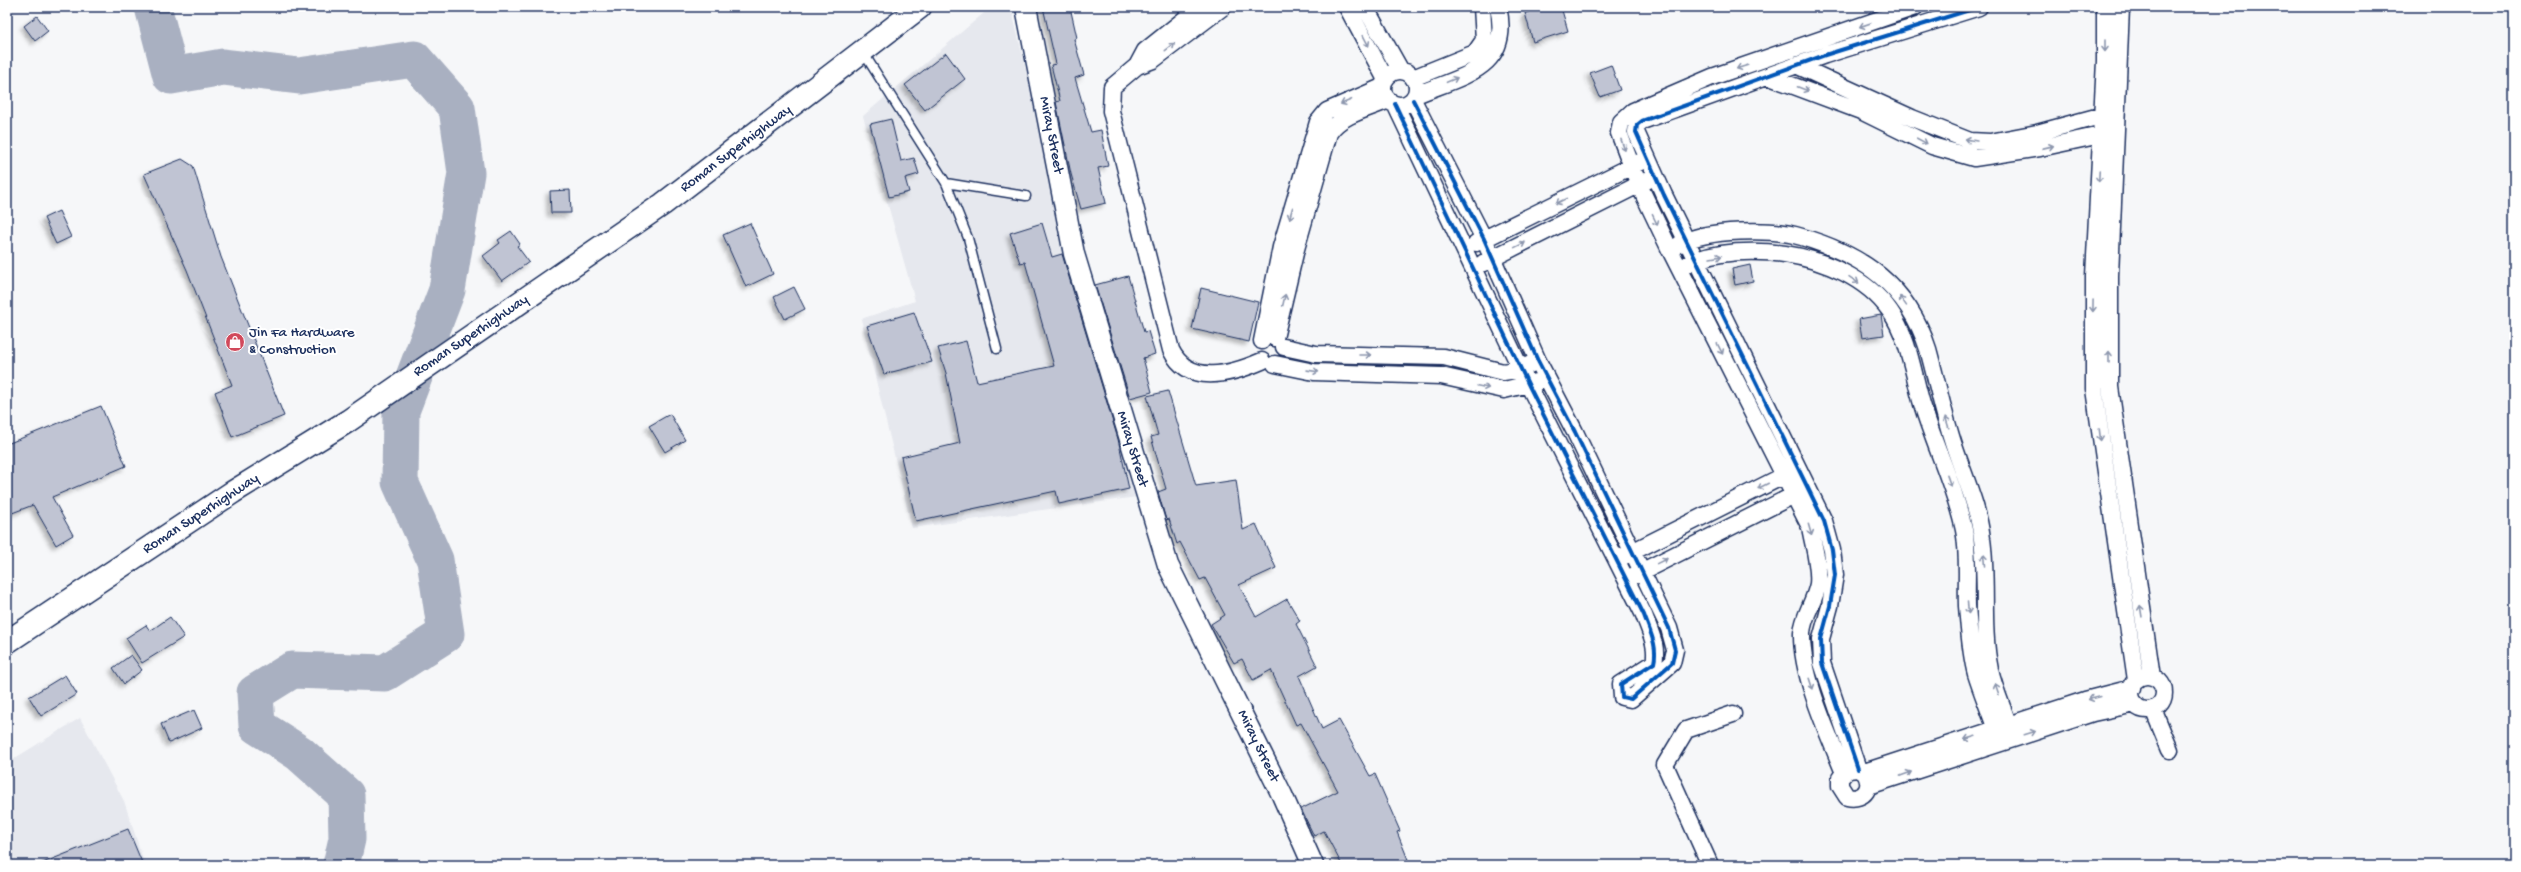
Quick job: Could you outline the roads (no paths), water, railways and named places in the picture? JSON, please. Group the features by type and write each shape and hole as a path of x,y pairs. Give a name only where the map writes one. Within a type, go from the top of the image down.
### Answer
{"main road":[{"name":"Roman Superhighway","path":"7,642 233,492 348,421 663,204 920,7"}],"street":[{"name":"Miray Street","path":"1026,7 1074,254 1168,565 1282,795 1313,865"},
{"path":"1200,7 1184,28 1153,60 1137,66 1112,87 1111,111 1172,350 1177,362 1184,369 1205,374 1233,372 1269,362 1281,361 1284,354 1274,342 1289,248 1314,159 1318,122 1327,111 1388,92 1407,103 1414,97 1485,65 1494,54 1482,7"},
{"path":"1184,28 1223,7"},
{"path":"1347,7 1529,386 1616,560 1627,579 1652,637 1656,656 1654,663 1621,684 1622,697 1631,699 1672,664 1675,650 1669,628 1634,551 1548,378 1538,361 1493,258 1414,97 1417,86 1407,74 1366,7"},
{"path":"1314,159 1333,126 1388,92 1394,72 1407,74 1475,53 1491,42 1498,7"},
{"path":"1638,116 1712,77 1915,7"},
{"path":"1945,753 2002,728 2140,682 2162,686 2164,692 2163,699 2153,709 2146,710 2135,704 2130,694 2140,682 2146,636 2105,477 2102,388 2104,238 2101,135 2105,7"},
{"path":"2104,238 2117,132 2121,7"},
{"path":"1859,775 1822,662 1821,639 1830,606 1817,561 1810,527 1638,185 1619,133 1621,122 1718,92 1972,8"},
{"path":"1780,54 1791,67 1909,125 1970,141 1990,149 2117,132"},
{"path":"1767,76 1864,104"},
{"path":"1712,77 1718,92"},
{"path":"1327,111 1333,126"},
{"path":"1990,149 2037,133 2118,111"},
{"path":"1638,116 1636,132 1646,159 1688,240 1824,521 1832,550 1834,575 1825,585 1802,632 1805,665 1826,728 1859,775"},
{"path":"1463,249 1646,159"},
{"path":"1472,268 1539,236 1655,176"},
{"path":"1583,191 1592,209"},
{"path":"1529,217 1539,236"},
{"path":"1670,250 1688,240 1735,232 1767,230 1806,238 1847,254 1889,281 1918,324 1928,349 1955,448 1966,475 1980,524 1986,574 1983,672"},
{"path":"1680,269 1697,260 1744,252 1767,252 1807,258 1838,269 1875,294 1890,312 1910,355 1920,396 1939,455 1950,482 1964,531 1967,604 1983,672 2002,728"},
{"path":"1838,269 1847,254"},
{"path":"1875,294 1889,281"},
{"path":"1707,323 1724,315"},
{"path":"1538,361 1521,369 1503,372 1463,362 1419,355 1316,354 1274,342 1258,348 1258,354 1269,362 1314,372 1418,374 1459,380 1504,390 1529,386 1548,378"},
{"path":"1910,355 1928,349"},
{"path":"1459,380 1463,362"},
{"path":"2102,388 2122,474 2124,554 2129,639 2140,682"},
{"path":"1557,441 1575,432"},
{"path":"1939,455 1955,448"},
{"path":"1616,560 1798,468"},
{"path":"2105,477 2122,474"},
{"path":"1627,579 1808,487"},
{"path":"1737,500 1747,519"},
{"path":"1964,531 1980,524"},
{"path":"1674,531 1683,551"},
{"path":"2129,639 2146,636"},
{"path":"1805,665 1822,662"},
{"path":"1859,775 2135,704"},
{"path":"2153,709 2170,750"},
{"path":"1710,865 1665,765 1686,730 1733,714"},
{"path":"1826,728 1841,722"}],"lane":[{"path":"863,52 946,183 968,238 997,349"},
{"path":"946,183 1026,196"}],"waterway":[{"path":"153,7 171,76 223,67 299,76 414,59 457,108 466,173 447,290 401,411 400,482 435,560 446,634 385,673 292,670 255,693 257,726 299,753 346,795 347,839 341,865"}],"place":[{"name":"Jin Fa Hardware & Construction","path":"235,342"}]}
